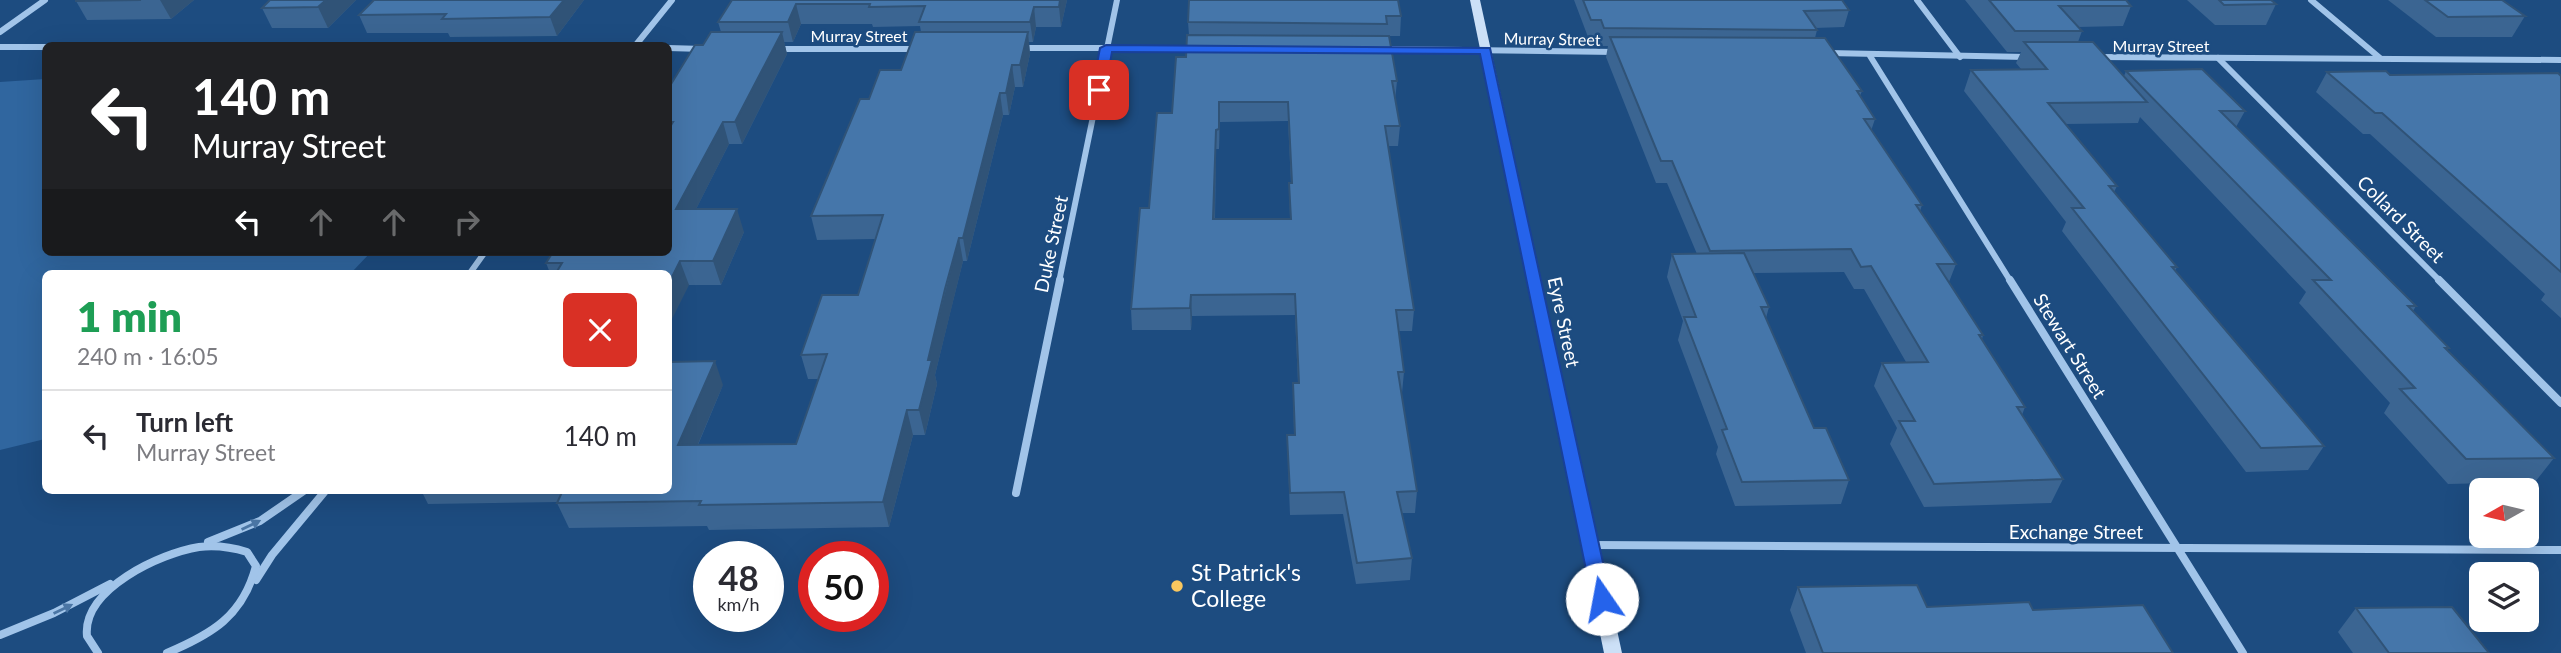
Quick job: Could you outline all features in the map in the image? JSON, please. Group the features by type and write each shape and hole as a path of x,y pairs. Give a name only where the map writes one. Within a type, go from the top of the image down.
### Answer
{"main road":[{"name":"Eyre Street","path":"1475,0 1613,653"}],"street":[{"path":"0,32 45,0"},
{"path":"639,42 671,0"},
{"name":"Duke Street","path":"1016,494 1117,0"},
{"path":"1917,0 1961,57"},
{"path":"2311,0 2381,59"},
{"path":"0,47 42,47"},
{"path":"672,48 714,49"},
{"path":"1012,48 1209,48"},
{"name":"Murray Street","path":"770,49 918,49"},
{"name":"Murray Street","path":"1377,49 1631,52"},
{"path":"1822,53 2028,57"},
{"name":"Stewart Street","path":"1870,56 2243,653"},
{"name":"Murray Street","path":"2082,57 2561,60"},
{"name":"Collard Street","path":"2218,58 2561,403"},
{"path":"0,635 54,613 160,556 253,525 283,508 300,494"},
{"path":"167,653 214,629 239,608 280,542 323,494"},
{"path":"191,547 230,545 247,554 255,568 253,586"},
{"name":"Exchange Street","path":"1590,545 2561,550"},
{"path":"98,653 87,640 87,622 108,590 132,571"}],"shaded area":[{"path":"42,79 42,256 367,256 354,270 42,270 42,440 0,450 0,82"}],"building":[{"path":"76,0 141,0 76,1"},
{"path":"270,0 326,0 318,7 262,8"},
{"path":"374,0 564,0 550,17 442,19 446,14 359,15"},
{"path":"732,0 1060,0 1059,7 1034,7 1030,22 919,22 925,6 796,4 788,22 718,22"},
{"path":"1189,0 1398,0 1401,16 1386,16 1387,24 1188,22"},
{"path":"1583,0 1842,0 1849,10 1804,11 1817,30 1604,28 1601,20 1591,20"},
{"path":"1989,0 2126,0 2131,6 2059,6 2082,31 2015,31"},
{"path":"2219,0 2271,0 2276,4 2224,5"},
{"path":"2425,0 2502,0 2525,16 2448,17"},
{"path":"711,32 782,32 735,122 723,122 676,209 737,209 713,261 680,261 672,277 672,270 558,270 562,263 546,263 550,256 672,256 672,82 695,45 703,45"},
{"path":"915,32 1028,32 1020,65 1012,65 1006,93 1000,93 963,238 959,238 945,289 928,360 932,360 919,410 907,410 883,502 699,505 701,501 557,503 561,494 672,494 672,362 715,361 678,445 796,444 827,354 801,355 822,295 858,295 883,215 811,216 860,99 869,99 880,70 901,70"},
{"path":"1187,35 1389,36 1397,81 1392,81 1400,126 1385,126 1414,310 1396,310 1404,372 1398,372 1417,491 1397,492 1412,558 1357,563 1344,492 1290,493 1287,435 1295,435 1293,383 1299,383 1295,294 1191,295 1190,308 1131,309 1140,208 1149,208 1157,113 1172,113 1176,57 1186,57","holes":["1219,102 1288,102 1291,219 1213,219"]},
{"path":"1610,37 1825,38 1862,91 1857,91 1875,119 1864,119 1922,205 1916,205 1956,264 1937,264 1983,335 1979,335 2025,407 2017,407 2063,479 1934,484 1899,421 1915,421 1882,363 1928,362 1871,266 1861,267 1851,249 1710,251 1672,161 1661,161"},
{"path":"2024,42 2093,42 2147,102 2048,103 2117,186 2109,186 2177,267 2172,267 2324,446 2261,448 2072,208 2084,208 1971,70 2047,69"},
{"path":"2202,69 2245,111 2220,111 2416,306 2408,306 2449,348 2445,348 2554,458 2466,459 2400,389 2415,388 2313,280 2331,280 2126,71"},
{"path":"2386,71 2390,75 2558,73 2561,76 2561,272 2382,113 2375,113 2327,72"},
{"path":"1744,253 1769,307 1761,307 1814,428 1826,428 1849,480 1742,482 1722,430 1727,429 1684,317 1696,317 1672,254"},
{"path":"1917,585 1927,607 2029,602 2033,610 2143,605 2173,653 1823,653 1798,587"},
{"path":"2452,607 2469,628 2469,632 2472,632 2489,653 2389,653 2356,608"}],"place":[{"name":"St Patrick's College","path":"1177,586"}],"route":[{"path":"1099,90 1106,48 1486,50 1602,599"}]}
